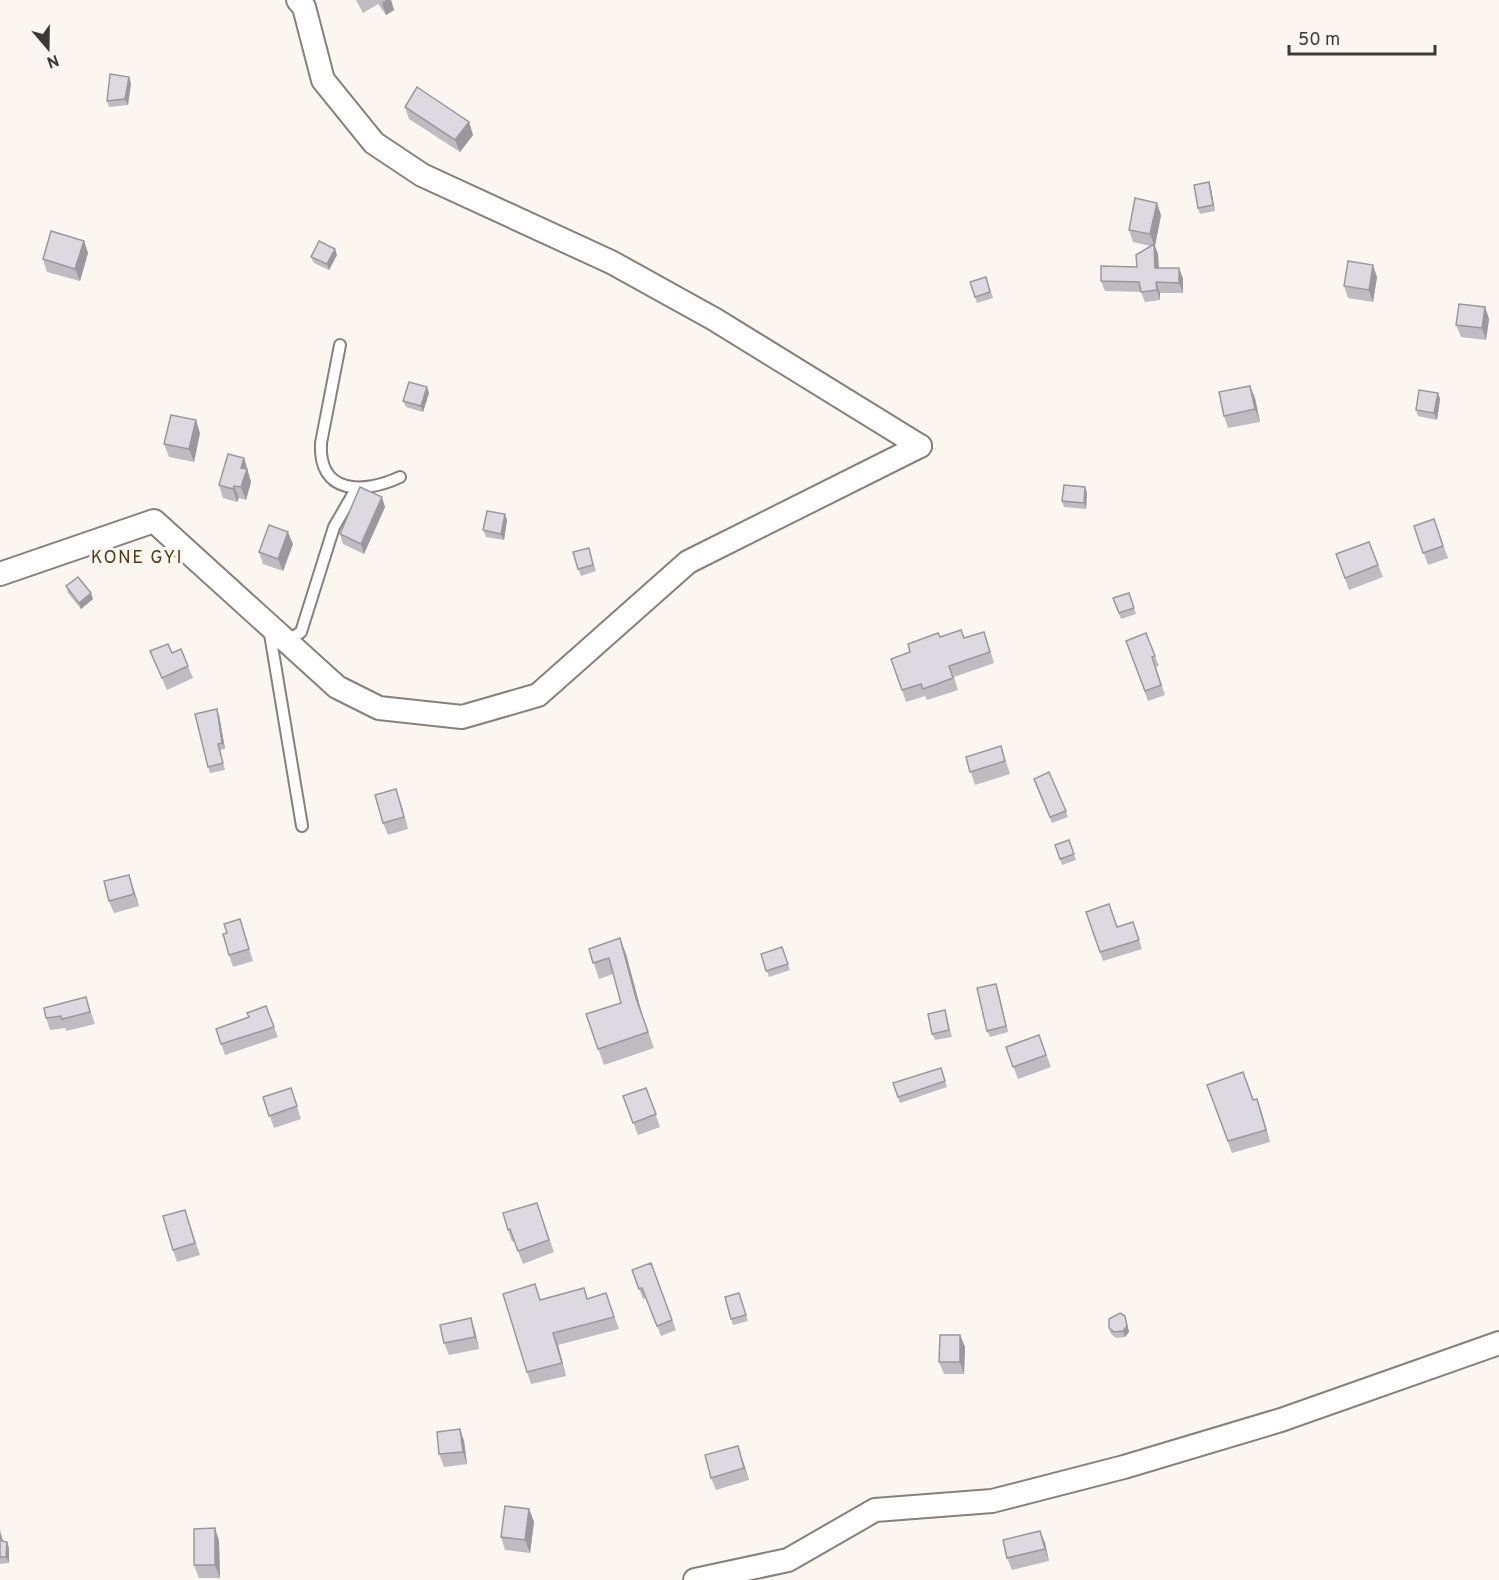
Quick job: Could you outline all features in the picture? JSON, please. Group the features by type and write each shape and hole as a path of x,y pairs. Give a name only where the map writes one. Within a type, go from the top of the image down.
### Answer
{"street":[{"path":"0,574 154,521 337,687 379,708 462,717 537,695 688,562 920,446 714,319 611,262 422,175 374,143 323,80 304,7 298,0"},
{"path":"695,1580 788,1560 875,1510 992,1501 1124,1467 1281,1420 1499,1343"}],"lane":[{"path":"340,345 320,458 327,474 342,484 356,489 382,486 400,477"},
{"path":"286,641 301,632 334,527 356,489"},
{"path":"268,625 302,826"}],"building":[{"path":"110,74 129,77 125,99 107,101"},
{"path":"417,87 469,122 455,140 405,107"},
{"path":"1209,182 1213,205 1198,208 1194,185"},
{"path":"1135,198 1157,203 1150,234 1129,230"},
{"path":"51,231 84,241 75,269 43,259"},
{"path":"319,241 335,249 327,264 311,257"},
{"path":"1154,244 1155,268 1179,268 1179,283 1156,282 1157,290 1141,292 1139,282 1101,281 1101,266 1137,267 1136,255"},
{"path":"1348,261 1373,265 1369,290 1344,286"},
{"path":"986,277 990,292 975,297 970,282"},
{"path":"1459,304 1485,307 1482,328 1456,325"},
{"path":"409,382 427,387 421,406 403,401"},
{"path":"1250,386 1255,409 1224,416 1219,392"},
{"path":"1419,390 1438,393 1434,413 1416,410"},
{"path":"171,415 196,420 189,449 164,444"},
{"path":"228,454 244,458 241,468 247,469 241,487 234,486 233,489 219,485"},
{"path":"1064,485 1085,487 1084,503 1062,501"},
{"path":"360,487 382,497 361,544 340,534"},
{"path":"487,511 505,514 501,534 483,530"},
{"path":"1434,519 1443,546 1423,553 1414,526"},
{"path":"269,525 288,532 278,559 259,552"},
{"path":"1369,542 1378,565 1345,578 1336,554"},
{"path":"589,548 593,565 578,569 573,552"},
{"path":"78,577 91,593 79,603 66,586"},
{"path":"1129,593 1134,608 1119,613 1113,598"},
{"path":"961,630 964,638 984,632 990,652 949,666 953,678 923,689 921,684 902,690 891,659 910,652 908,644 938,633 940,637"},
{"path":"1146,633 1155,656 1152,657 1161,685 1145,691 1126,641"},
{"path":"168,644 172,653 181,649 188,666 162,678 150,651"},
{"path":"217,709 222,743 218,744 223,763 208,767 195,714"},
{"path":"1001,746 1005,761 970,772 966,757"},
{"path":"1049,772 1066,811 1050,817 1034,779"},
{"path":"396,789 404,817 383,823 375,795"},
{"path":"1069,840 1074,854 1060,859 1055,845"},
{"path":"129,875 134,894 109,901 104,881"},
{"path":"1109,904 1117,927 1133,922 1139,940 1100,952 1086,912"},
{"path":"240,919 249,949 229,955 223,934 227,933 224,924"},
{"path":"620,938 648,1032 598,1049 586,1014 621,1003 609,958 593,963 589,949"},
{"path":"782,947 788,964 766,971 761,954"},
{"path":"996,984 1006,1026 987,1031 977,988"},
{"path":"86,997 90,1012 62,1019 61,1016 46,1018 44,1008"},
{"path":"266,1006 274,1027 221,1044 216,1029 249,1017 247,1013"},
{"path":"945,1010 949,1030 932,1034 928,1014"},
{"path":"1039,1035 1046,1055 1013,1067 1006,1047"},
{"path":"941,1068 945,1081 898,1097 893,1083"},
{"path":"1243,1072 1253,1100 1257,1099 1266,1130 1228,1141 1207,1085"},
{"path":"291,1088 297,1106 269,1116 263,1097"},
{"path":"646,1088 656,1114 633,1123 623,1096"},
{"path":"537,1203 549,1240 518,1251 503,1213"},
{"path":"185,1210 195,1243 173,1250 163,1216"},
{"path":"651,1263 672,1320 657,1326 632,1270"},
{"path":"535,1284 540,1300 584,1288 587,1299 606,1293 614,1317 553,1333 562,1363 527,1372 503,1294"},
{"path":"739,1293 746,1315 731,1319 725,1297"},
{"path":"1120,1313 1125,1316 1127,1326 1123,1331 1114,1332 1109,1328 1109,1319"},
{"path":"471,1318 475,1337 444,1343 440,1325"},
{"path":"940,1335 960,1335 960,1362 939,1362"},
{"path":"460,1429 463,1452 439,1454 437,1432"},
{"path":"738,1446 744,1468 711,1478 705,1455"},
{"path":"505,1506 529,1509 525,1540 501,1537"},
{"path":"215,1528 215,1565 194,1565 194,1529"},
{"path":"1040,1531 1045,1549 1007,1558 1003,1540"},
{"path":"0,1534 2,1541 7,1542 6,1557 0,1557"}],"district":[{"name":"KONE GYI","path":"137,558"}]}
